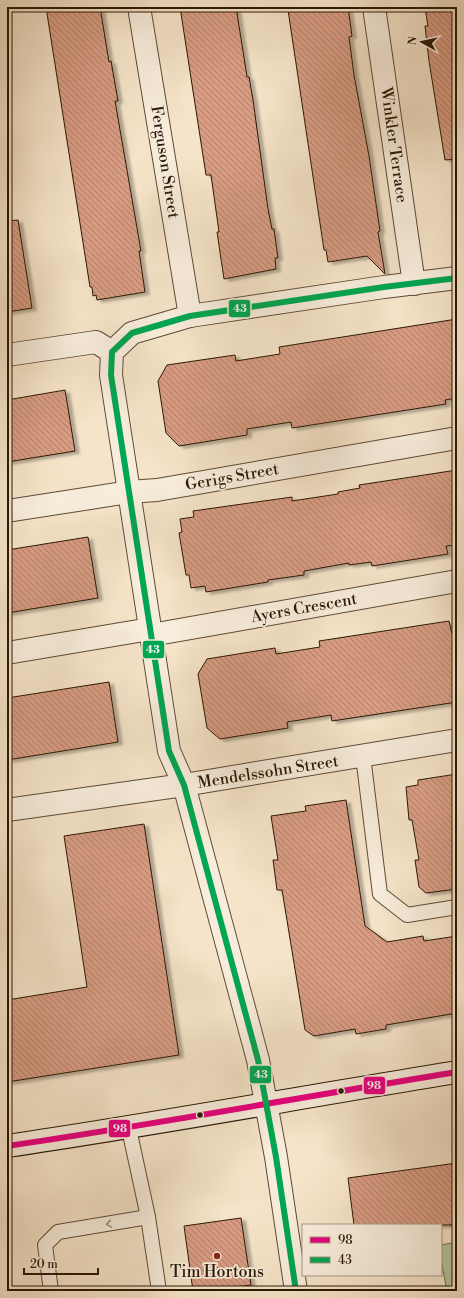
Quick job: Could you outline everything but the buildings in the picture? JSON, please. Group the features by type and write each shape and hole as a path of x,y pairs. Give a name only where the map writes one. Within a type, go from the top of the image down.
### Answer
{"street":[{"name":"Ferguson Street","path":"139,7 190,316"},
{"name":"Winkler Terrace","path":"374,7 414,284"},
{"path":"296,1291 258,1060 184,786 169,751 111,375 112,352 132,333 190,316 384,287 457,278"},
{"path":"7,355 96,342 112,352"},
{"name":"Gerigs Street","path":"7,511 129,492 157,490 457,438"},
{"name":"Ayers Crescent","path":"7,653 150,632 457,581"},
{"name":"Mendelssohn Street","path":"7,810 184,786 457,740"},
{"path":"7,1146 129,1128 266,1105 312,1095 457,1072"}],"lane":[{"path":"363,756 380,894 407,916 457,907"},
{"path":"129,1128 148,1218 159,1291"},
{"path":"50,1291 45,1245 58,1232 148,1218"}],"green space":[{"path":"457,1242 457,1291 447,1291 442,1265 442,1245"}],"transit line":[{"name":"43","path":"296,1291 276,1157 258,1060 184,785 169,751 111,375 112,352 132,333 190,316 384,287 457,278"},
{"name":"98","path":"7,1146 120,1129 457,1072"}],"place":[{"name":"Tim Hortons","path":"217,1256"}]}
